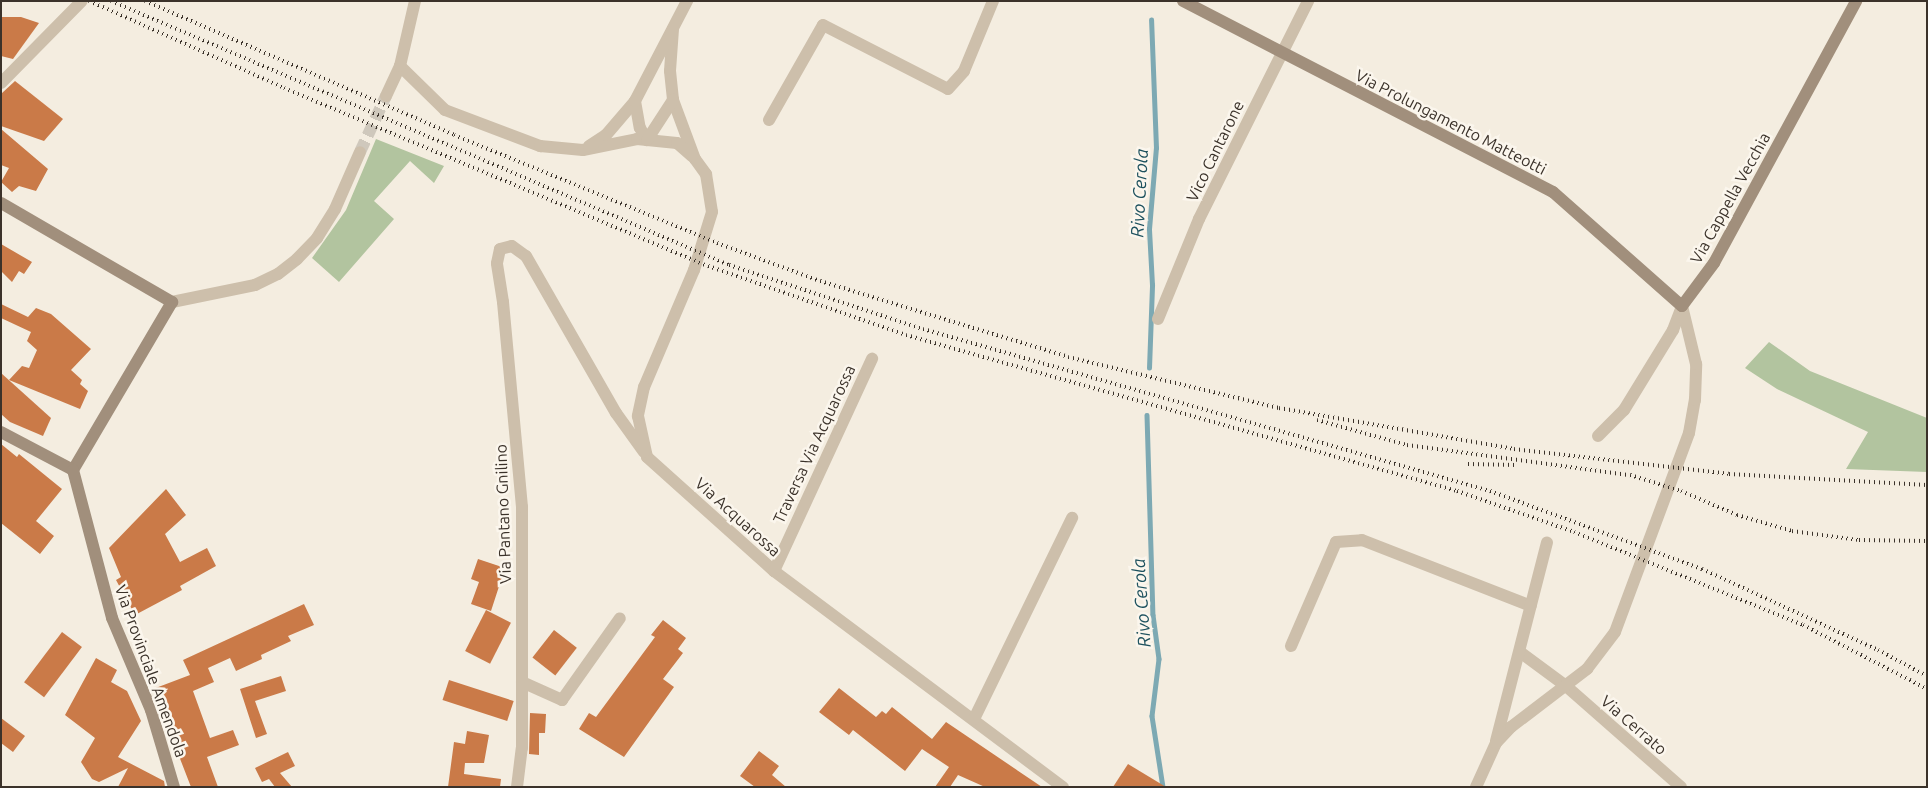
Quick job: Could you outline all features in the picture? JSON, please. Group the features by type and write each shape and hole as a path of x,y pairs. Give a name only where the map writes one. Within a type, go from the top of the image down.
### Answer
{"street":[{"path":"1,83 82,1"},
{"path":"386,96 400,66 415,1"},
{"path":"583,150 606,135 635,101 688,1"},
{"path":"768,120 822,26 948,89 964,71 993,1"},
{"name":"Via Prolungamento Matteotti","path":"1183,1 1553,192 1682,306"},
{"name":"Vico Cantarone","path":"1158,318 1199,219 1308,1"},
{"name":"Via Cappella Vecchia","path":"1682,306 1714,263 1856,1"},
{"path":"647,457 638,416 644,387 694,270 712,212 706,174 695,158 673,100 670,71 673,29"},
{"path":"400,66 444,110 540,146 583,150 637,139 677,143 695,158"},
{"path":"647,140 673,100"},
{"path":"635,101 640,128 647,140"},
{"path":"1,203 172,302 255,285 278,274 317,238 335,209 360,152"},
{"name":"Via Acquarossa","path":"506,246 519,249 526,256 616,414 647,457 774,571 1063,787"},
{"name":"Via Pantano Gnilino","path":"506,246 500,249 496,263 519,461 522,748 517,787"},
{"path":"1,432 73,470 172,302"},
{"path":"1598,436 1624,410 1674,330 1682,306"},
{"path":"1496,743 1511,727 1587,669 1615,632 1689,433 1695,400 1696,364 1682,306"},
{"name":"Traversa Via Acquarossa","path":"774,571 872,359"},
{"name":"Via Provinciale Amendola","path":"73,470 112,618 151,710 174,787"},
{"path":"974,719 1072,518"},
{"path":"1291,646 1336,542 1362,540 1531,606"},
{"path":"1476,787 1496,743 1547,542"},
{"path":"522,682 562,700 620,618"},
{"name":"Via Cerrato","path":"1520,652 1566,686 1681,787"}],"green space":[{"path":"376,139 444,166 434,183 410,161 374,201 394,219 339,282 312,258 346,210"},
{"path":"1769,342 1810,371 1927,418 1927,472 1846,469 1868,432 1777,389 1745,368"}],"building":[{"path":"1,17 21,17 39,23 13,59 1,56"},
{"path":"15,81 63,119 44,141 1,126 1,94"},
{"path":"1,129 48,169 36,191 19,186 12,192 1,182 9,168 1,165"},
{"path":"1,244 32,262 24,274 19,271 12,282 1,271"},
{"path":"1,304 28,317 36,308 51,314 91,349 71,370 82,380 80,384 88,391 80,409 9,380 22,366 29,368 37,350 27,341 31,332 1,318"},
{"path":"1,373 51,418 43,436 10,422 1,414"},
{"path":"1,444 17,457 19,454 62,489 36,521 54,536 40,554 1,523"},
{"path":"166,489 186,515 165,534 180,562 207,548 216,566 180,586 182,590 135,615 116,580 121,577 109,548"},
{"path":"478,559 505,568 491,611 471,604 479,582 471,579"},
{"path":"304,604 314,625 288,636 291,641 261,655 262,659 236,671 230,658 208,668 214,682 193,691 210,738 233,730 239,745 207,757 218,787 191,787 153,689 190,675 183,660"},
{"path":"486,610 511,623 490,664 465,651"},
{"path":"663,620 686,638 678,649 683,653 663,679 674,687 624,757 579,729 589,713 596,717 655,637 651,635"},
{"path":"554,630 577,648 555,675 532,658"},
{"path":"62,632 82,647 44,697 24,682"},
{"path":"96,658 117,670 111,682 127,691 141,721 118,757 164,781 165,787 118,787 128,768 99,782 92,779 81,762 95,738 65,715"},
{"path":"281,676 286,691 255,701 267,734 256,738 240,689"},
{"path":"449,680 514,701 507,721 443,700"},
{"path":"839,688 876,717 882,711 886,714 892,707 932,739 946,722 1042,787 985,787 958,775 950,787 935,787 949,767 922,749 905,771 853,730 849,735 819,712"},
{"path":"530,713 546,714 545,733 539,733 539,755 529,754"},
{"path":"1,718 25,736 13,752 1,743"},
{"path":"467,731 489,735 484,763 465,763 464,774 501,779 500,787 448,787 454,742 465,744"},
{"path":"759,751 779,766 772,775 786,787 755,787 740,776"},
{"path":"288,752 295,766 280,773 292,787 275,787 269,779 262,782 255,768"},
{"path":"1128,764 1166,787 1113,787"}],"waterway":[{"name":"Rivo Cerola","path":"1149,368 1152,285 1149,229 1156,148 1151,20"},
{"name":"Rivo Cerola","path":"1147,415 1153,615 1159,659 1152,716 1163,787"}],"tunnel":[{"path":"360,152 386,96"}],"railway":[{"path":"89,1 284,88 708,266 906,335 1457,491 1574,532 1803,625 1927,689"},
{"path":"111,1 729,265 923,329 1490,491 1702,569 1878,650 1927,676"},
{"path":"145,1 454,135 717,243 820,281 1068,357 1279,408 1514,449 1729,474 1927,485"},
{"path":"1317,420 1407,445 1630,475 1681,491 1737,515 1792,531 1859,540 1927,541"},
{"path":"1468,464 1516,465"}]}
